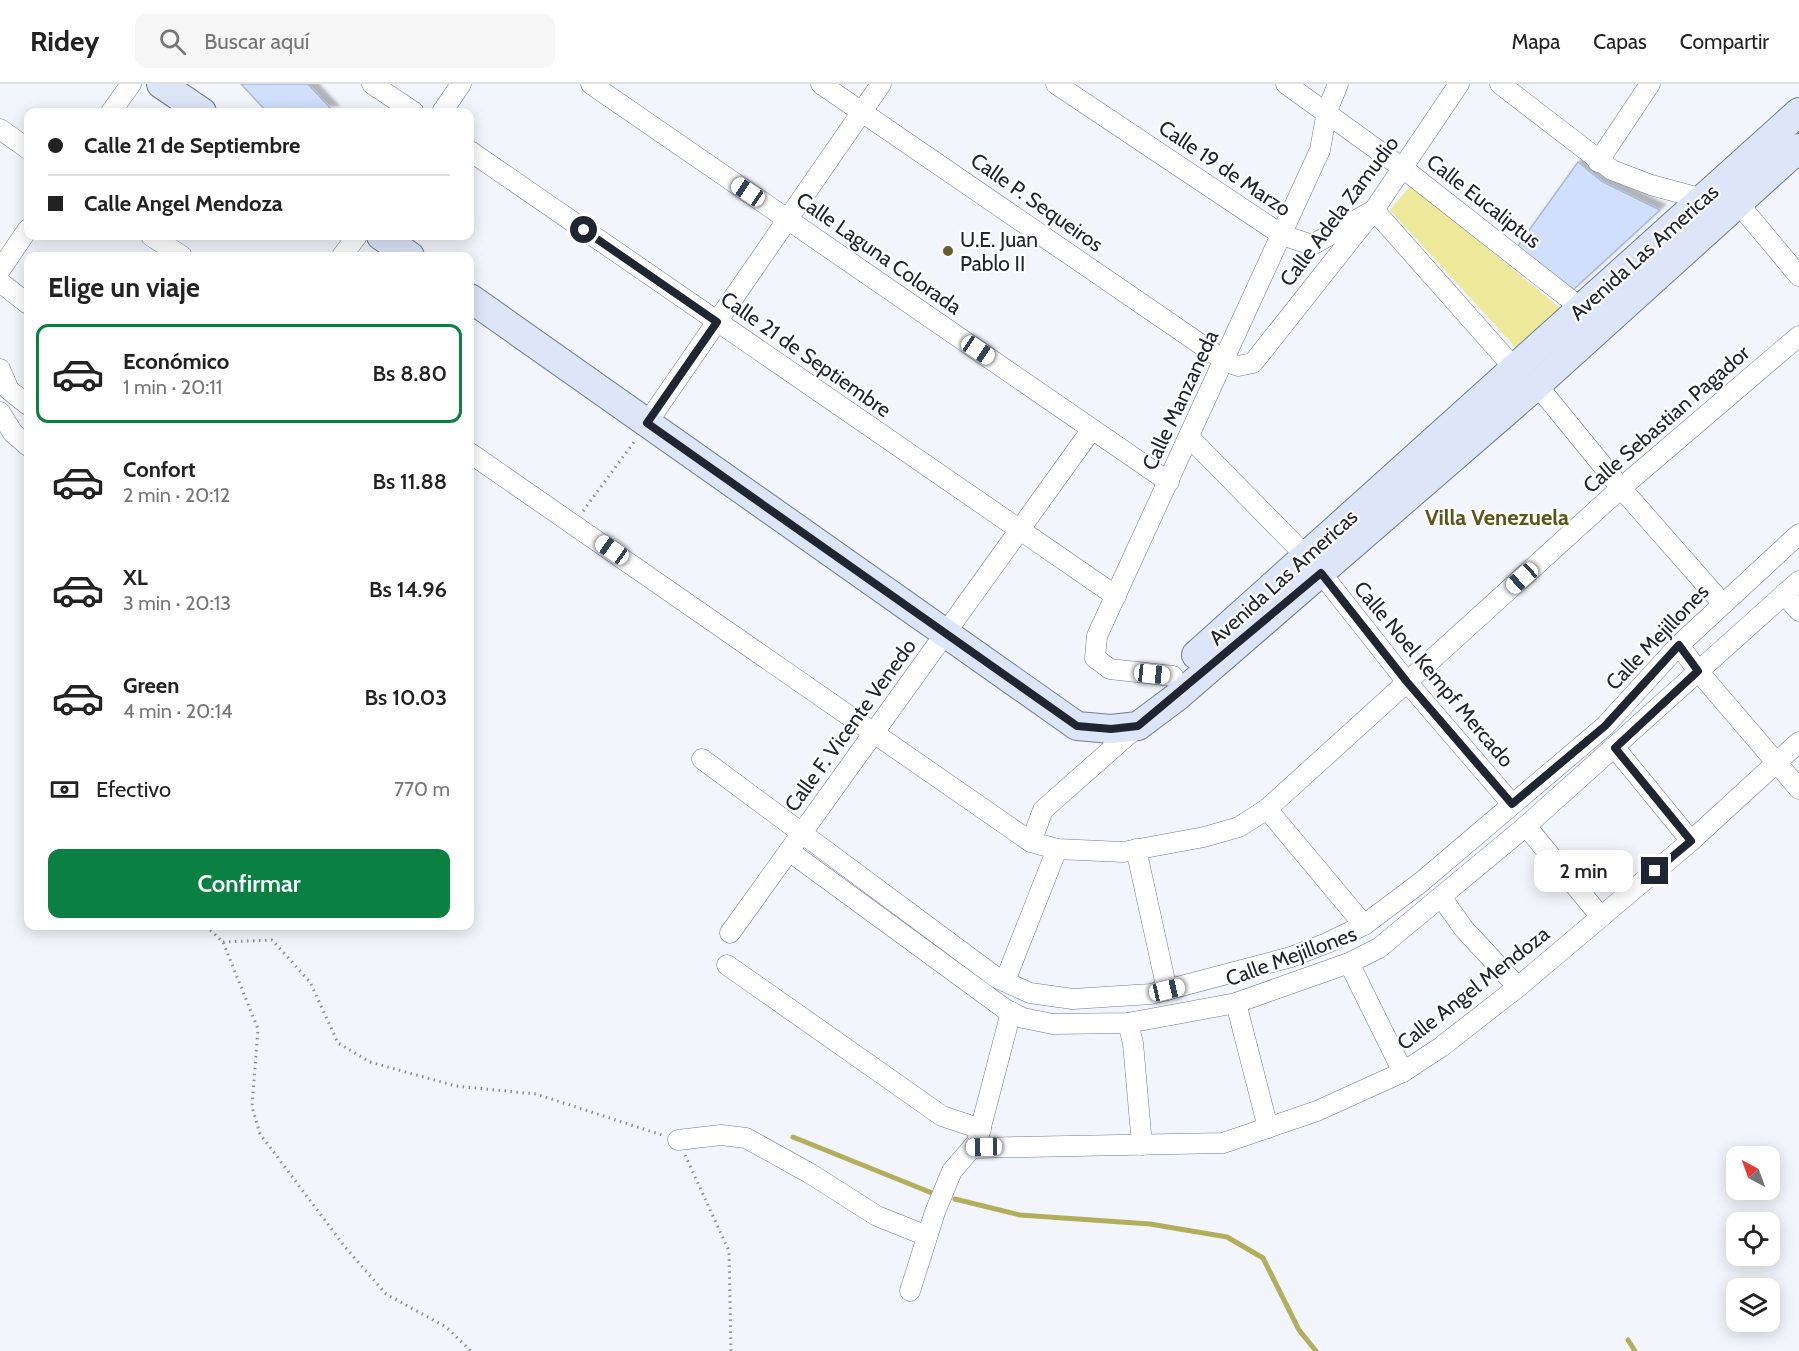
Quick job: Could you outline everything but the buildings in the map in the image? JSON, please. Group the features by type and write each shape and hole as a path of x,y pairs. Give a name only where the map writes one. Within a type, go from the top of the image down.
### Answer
{"main road":[{"path":"161,84 196,108"},
{"name":"Avenida Las Americas","path":"1526,377 1581,308 1799,112"},
{"name":"Avenida Las Americas","path":"1138,726 1313,565 1526,377 1738,203 1799,148"},
{"path":"387,240 404,252"},
{"path":"474,301 1077,726 1111,729 1138,726"},
{"name":"Avenida Las Americas","path":"1077,726 1130,708 1157,691 1313,565"}],"street":[{"path":"114,108 131,84"},
{"path":"372,84 408,108"},
{"path":"445,108 461,84"},
{"name":"Calle Laguna Colorada","path":"591,84 1169,482"},
{"name":"Calle P. Sequeiros","path":"822,84 1225,361"},
{"path":"647,423 882,84"},
{"name":"Calle 19 de Marzo","path":"1056,84 1282,235 1312,245 1374,210"},
{"name":"Calle Eucaliptus","path":"1286,84 1328,111 1404,168 1581,308"},
{"name":"Calle Manzaneda","path":"1173,676 1110,669 1095,658 1097,636 1190,438 1320,150 1328,111 1338,84"},
{"name":"Calle Adela Zamudio","path":"1225,361 1238,366 1253,363 1374,210 1459,84"},
{"path":"1500,84 1598,162 1651,185 1703,199"},
{"path":"1598,162 1650,84"},
{"path":"0,129 24,146"},
{"name":"Calle 21 de Septiembre","path":"474,154 1116,596"},
{"path":"1738,203 1799,276"},
{"path":"1374,210 1526,377 1722,603"},
{"path":"0,270 24,236"},
{"path":"157,240 176,252"},
{"path":"0,282 24,301"},
{"name":"Calle Sebastian Pagador","path":"474,456 1031,842 1057,849 1123,852 1204,837 1239,827 1267,809 1621,488 1799,336"},
{"path":"0,369 9,390 24,402"},
{"path":"0,412 13,433 24,443"},
{"name":"Calle F. Vicente Venedo","path":"730,933 1092,429"},
{"name":"Calle Noel Kempf Mercado","path":"1190,438 1313,565 1407,682 1512,804"},
{"name":"Calle Mejillones","path":"702,759 801,834 1005,981 1030,993 1073,999 1167,990 1291,957 1328,943 1364,924 1420,883 1605,726 1679,645 1799,534"},
{"path":"1792,587 1799,611"},
{"name":"Calle Mejillones","path":"789,851 1011,1012 1053,1024 1128,1023 1236,1003 1349,963 1379,948 1526,826 1792,587"},
{"path":"1679,645 1776,765 1799,789"},
{"path":"1031,842 1043,810 1138,726"},
{"name":"Calle Angel Mendoza","path":"972,1148 1223,1143 1317,1111 1403,1072 1442,1047 1518,987 1691,841 1799,742"},
{"path":"1615,748 1691,841"},
{"path":"1267,809 1364,924"},
{"path":"1526,826 1601,917"},
{"path":"1005,981 1057,849"},
{"path":"1136,849 1167,990"},
{"path":"1442,898 1464,929 1518,987"},
{"path":"1349,963 1403,1072"},
{"path":"728,965 942,1116 981,1129"},
{"path":"1236,1003 1268,1128"},
{"path":"910,1291 927,1236 952,1171 972,1148 981,1129 1011,1012"},
{"path":"1128,1023 1133,1043 1142,1145"},
{"path":"678,1140 721,1135 746,1138 811,1174 877,1216 927,1236"}],"path":[{"path":"574,524 647,423"},
{"path":"210,930 223,942 258,1029 252,1107 260,1134 345,1247 386,1294 447,1327 471,1351"},
{"path":"223,942 272,940 310,982 338,1043 370,1062 456,1086 536,1094 678,1140 729,1251 731,1351"}],"shaded area":[{"path":"1411,185 1560,308 1516,348 1390,210"}],"waterway":[{"path":"793,1137 932,1193"},
{"path":"955,1199 1020,1215 1150,1224 1227,1237 1263,1258 1299,1330 1316,1351"},
{"path":"1628,1340 1635,1351"}],"place":[{"name":"U.E. Juan Pablo II","path":"948,251"}],"district":[{"name":"Villa Venezuela","path":"1497,517"}],"route":[{"path":"584,230 717,322 647,423 1077,726 1111,729 1138,726 1150,719 1321,573 1407,682 1512,804 1605,726 1679,645 1698,671 1615,748 1691,841 1655,871"}]}
